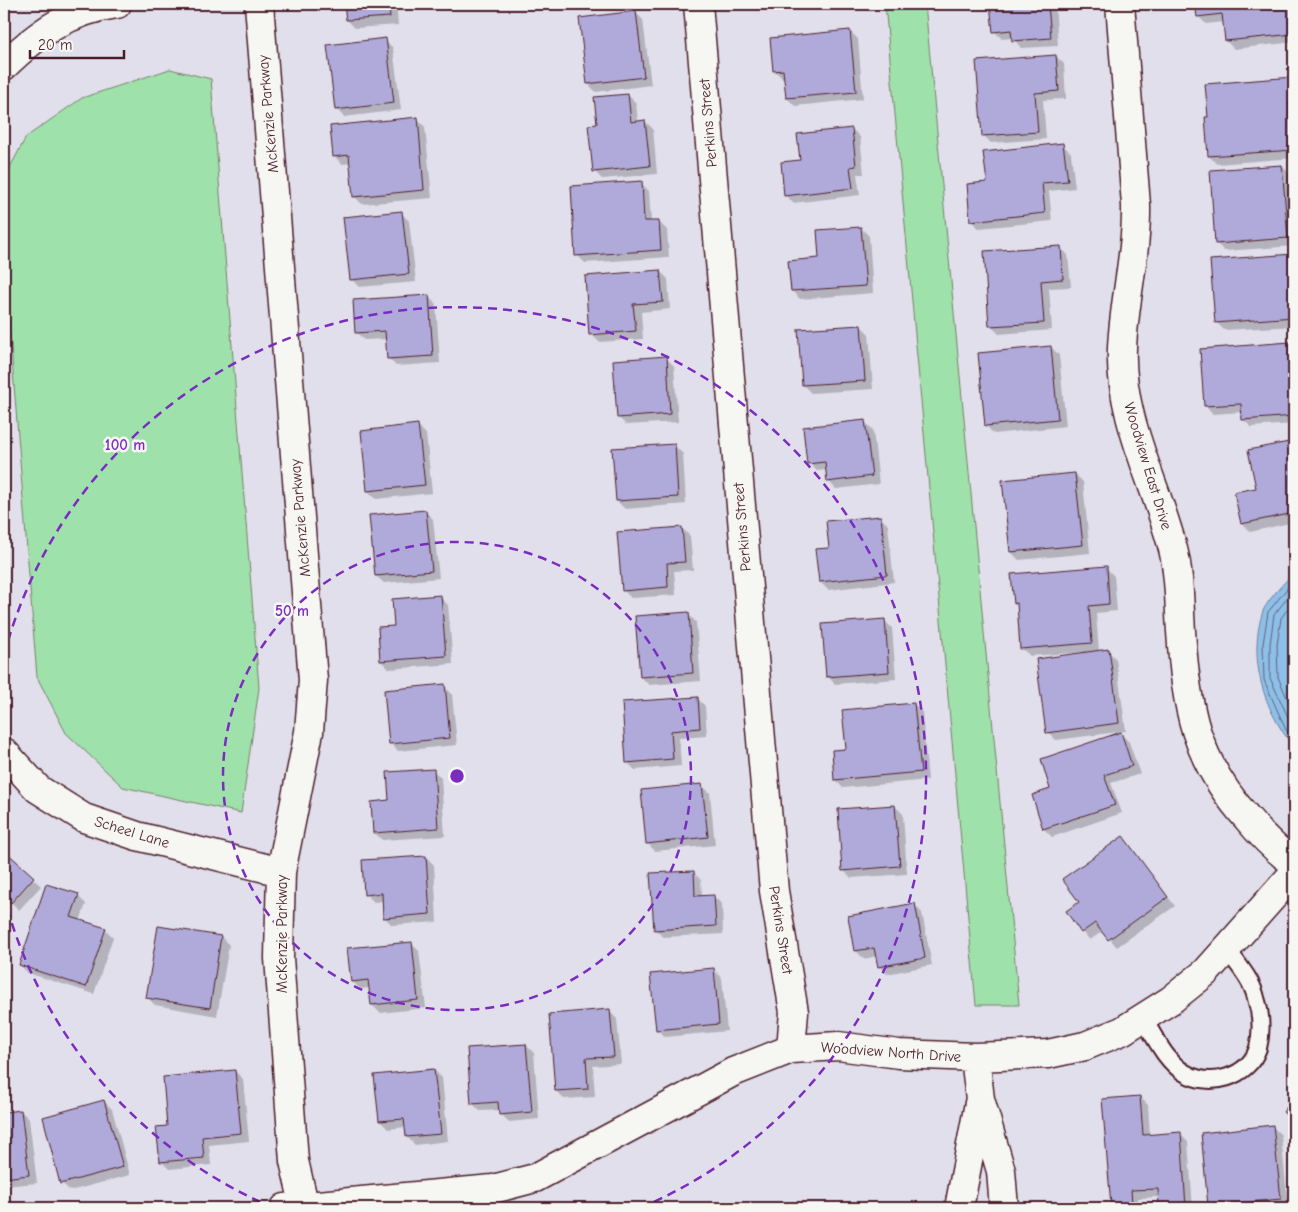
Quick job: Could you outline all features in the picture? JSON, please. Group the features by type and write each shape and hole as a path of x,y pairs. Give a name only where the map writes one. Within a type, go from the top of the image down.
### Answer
{"street":[{"path":"4,66 24,47 60,20 117,4"},
{"name":"McKenzie Parkway","path":"259,4 313,680 309,732 281,872 279,958 298,1207"},
{"name":"Perkins Street","path":"698,4 774,891 794,1012 791,1049"},
{"name":"Woodview East Drive","path":"1120,4 1137,235 1122,348 1125,387 1134,427 1173,549 1179,581 1187,695 1196,734 1209,766 1226,795 1272,847 1294,863"},
{"name":"Scheel Lane","path":"4,752 38,789 84,818 137,836 281,872"},
{"name":"Woodview North Drive","path":"298,1207 493,1189 536,1178 733,1072 791,1049 838,1046 899,1054 975,1057 1048,1054 1085,1046 1122,1031 1171,1000 1206,972 1294,874"},
{"path":"975,1057 980,1099 1001,1171 1004,1208"},
{"path":"959,1208 980,1099"}],"lane":[{"path":"1143,1018 1161,1047 1184,1072 1201,1080 1220,1080 1236,1075 1250,1062 1257,1049 1260,1033 1259,1014 1251,983 1227,949"}],"green space":[{"path":"885,4 925,4 1019,1005 976,1005"},
{"path":"170,69 211,79 259,688 241,813 123,787 66,733 37,677 4,257 4,179 26,137 82,98"}],"water":[{"path":"1294,573 1294,747 1283,733 1267,701 1261,683 1257,647 1259,629 1265,607 1272,596"}],"building":[{"path":"344,4 389,4 390,17 346,20"},
{"path":"990,4 1048,4 1051,38 1012,41 1011,30 993,32"},
{"path":"1195,4 1294,4 1294,34 1225,41 1222,14 1197,17"},
{"path":"636,11 644,77 587,84 579,18"},
{"path":"850,30 856,92 786,98 783,70 773,71 770,38"},
{"path":"386,38 394,103 335,110 327,45"},
{"path":"1056,55 1059,91 1035,93 1038,132 982,136 976,61"},
{"path":"1294,77 1294,103 1289,103 1290,120 1294,120 1294,150 1208,156 1205,117 1208,117 1205,84"},
{"path":"628,94 631,122 645,120 650,166 593,172 588,125 597,124 594,97"},
{"path":"418,117 424,190 353,197 349,155 333,157 330,126"},
{"path":"852,128 856,166 850,167 853,188 784,196 781,162 800,160 797,134"},
{"path":"1063,143 1068,181 1042,183 1045,213 970,221 967,184 987,182 983,152"},
{"path":"1282,165 1288,238 1215,244 1210,170"},
{"path":"642,181 644,221 659,221 661,250 575,256 571,186"},
{"path":"402,211 409,274 350,280 343,217"},
{"path":"861,227 866,286 791,291 788,261 819,258 817,230"},
{"path":"1061,246 1063,279 1041,281 1044,323 989,326 984,251"},
{"path":"1294,254 1294,317 1215,323 1210,260"},
{"path":"660,270 663,302 633,304 636,331 589,335 585,276"},
{"path":"429,295 433,356 387,359 385,331 355,333 353,300"},
{"path":"861,325 865,381 802,385 798,329"},
{"path":"1290,342 1294,416 1242,420 1241,404 1204,406 1200,349"},
{"path":"1051,346 1058,419 985,426 978,353"},
{"path":"667,356 670,414 617,418 613,360"},
{"path":"865,420 872,476 827,482 825,462 807,464 803,427"},
{"path":"418,424 425,485 367,491 361,431"},
{"path":"1294,441 1294,513 1241,524 1234,492 1256,488 1248,450"},
{"path":"675,444 678,497 616,501 612,448"},
{"path":"1075,473 1083,545 1010,552 1002,480"},
{"path":"426,510 432,571 375,576 369,515"},
{"path":"881,516 887,575 819,582 815,549 829,548 826,521"},
{"path":"682,527 685,562 667,563 668,587 622,591 617,532"},
{"path":"1107,566 1109,604 1089,606 1092,643 1020,649 1017,603 1014,604 1011,574"},
{"path":"441,595 446,656 380,661 378,627 394,626 392,599"},
{"path":"689,612 693,673 640,677 635,616"},
{"path":"885,619 889,672 826,677 822,624"},
{"path":"1109,649 1119,723 1046,733 1036,659"},
{"path":"445,684 450,738 389,744 384,690"},
{"path":"698,697 700,728 671,731 673,759 626,763 622,702"},
{"path":"914,703 921,772 834,780 832,750 846,749 842,710"},
{"path":"1121,732 1132,766 1104,775 1115,805 1043,829 1032,795 1050,789 1041,759"},
{"path":"434,769 438,828 373,833 371,802 389,800 387,772"},
{"path":"702,784 708,837 646,844 641,790"},
{"path":"895,805 900,866 842,871 838,809"},
{"path":"1123,836 1168,897 1108,940 1095,923 1081,933 1066,911 1079,902 1062,879"},
{"path":"4,850 34,877 11,903 4,897"},
{"path":"426,856 430,914 383,918 382,893 364,895 362,860"},
{"path":"694,871 695,896 714,895 716,926 654,930 650,873"},
{"path":"46,884 79,894 71,917 106,928 86,987 19,965"},
{"path":"915,903 925,958 878,967 874,948 854,951 848,916"},
{"path":"158,926 221,936 210,1008 146,998"},
{"path":"412,942 418,1000 371,1005 368,980 351,982 347,948"},
{"path":"714,968 719,1024 656,1030 650,974"},
{"path":"610,1009 614,1057 586,1058 588,1089 555,1091 549,1014"},
{"path":"526,1044 532,1112 499,1115 498,1102 471,1104 467,1048"},
{"path":"434,1069 441,1134 406,1137 404,1119 379,1121 374,1075"},
{"path":"235,1070 241,1133 202,1137 204,1158 160,1162 156,1127 167,1126 163,1077"},
{"path":"1140,1096 1143,1135 1181,1132 1186,1208 1159,1208 1158,1189 1131,1190 1132,1204 1111,1206 1102,1099"},
{"path":"1294,1098 1294,1121 1283,1112"},
{"path":"104,1100 123,1167 60,1184 43,1117"},
{"path":"21,1110 29,1175 4,1178 4,1112"},
{"path":"1273,1125 1281,1199 1208,1206 1201,1133"}]}
